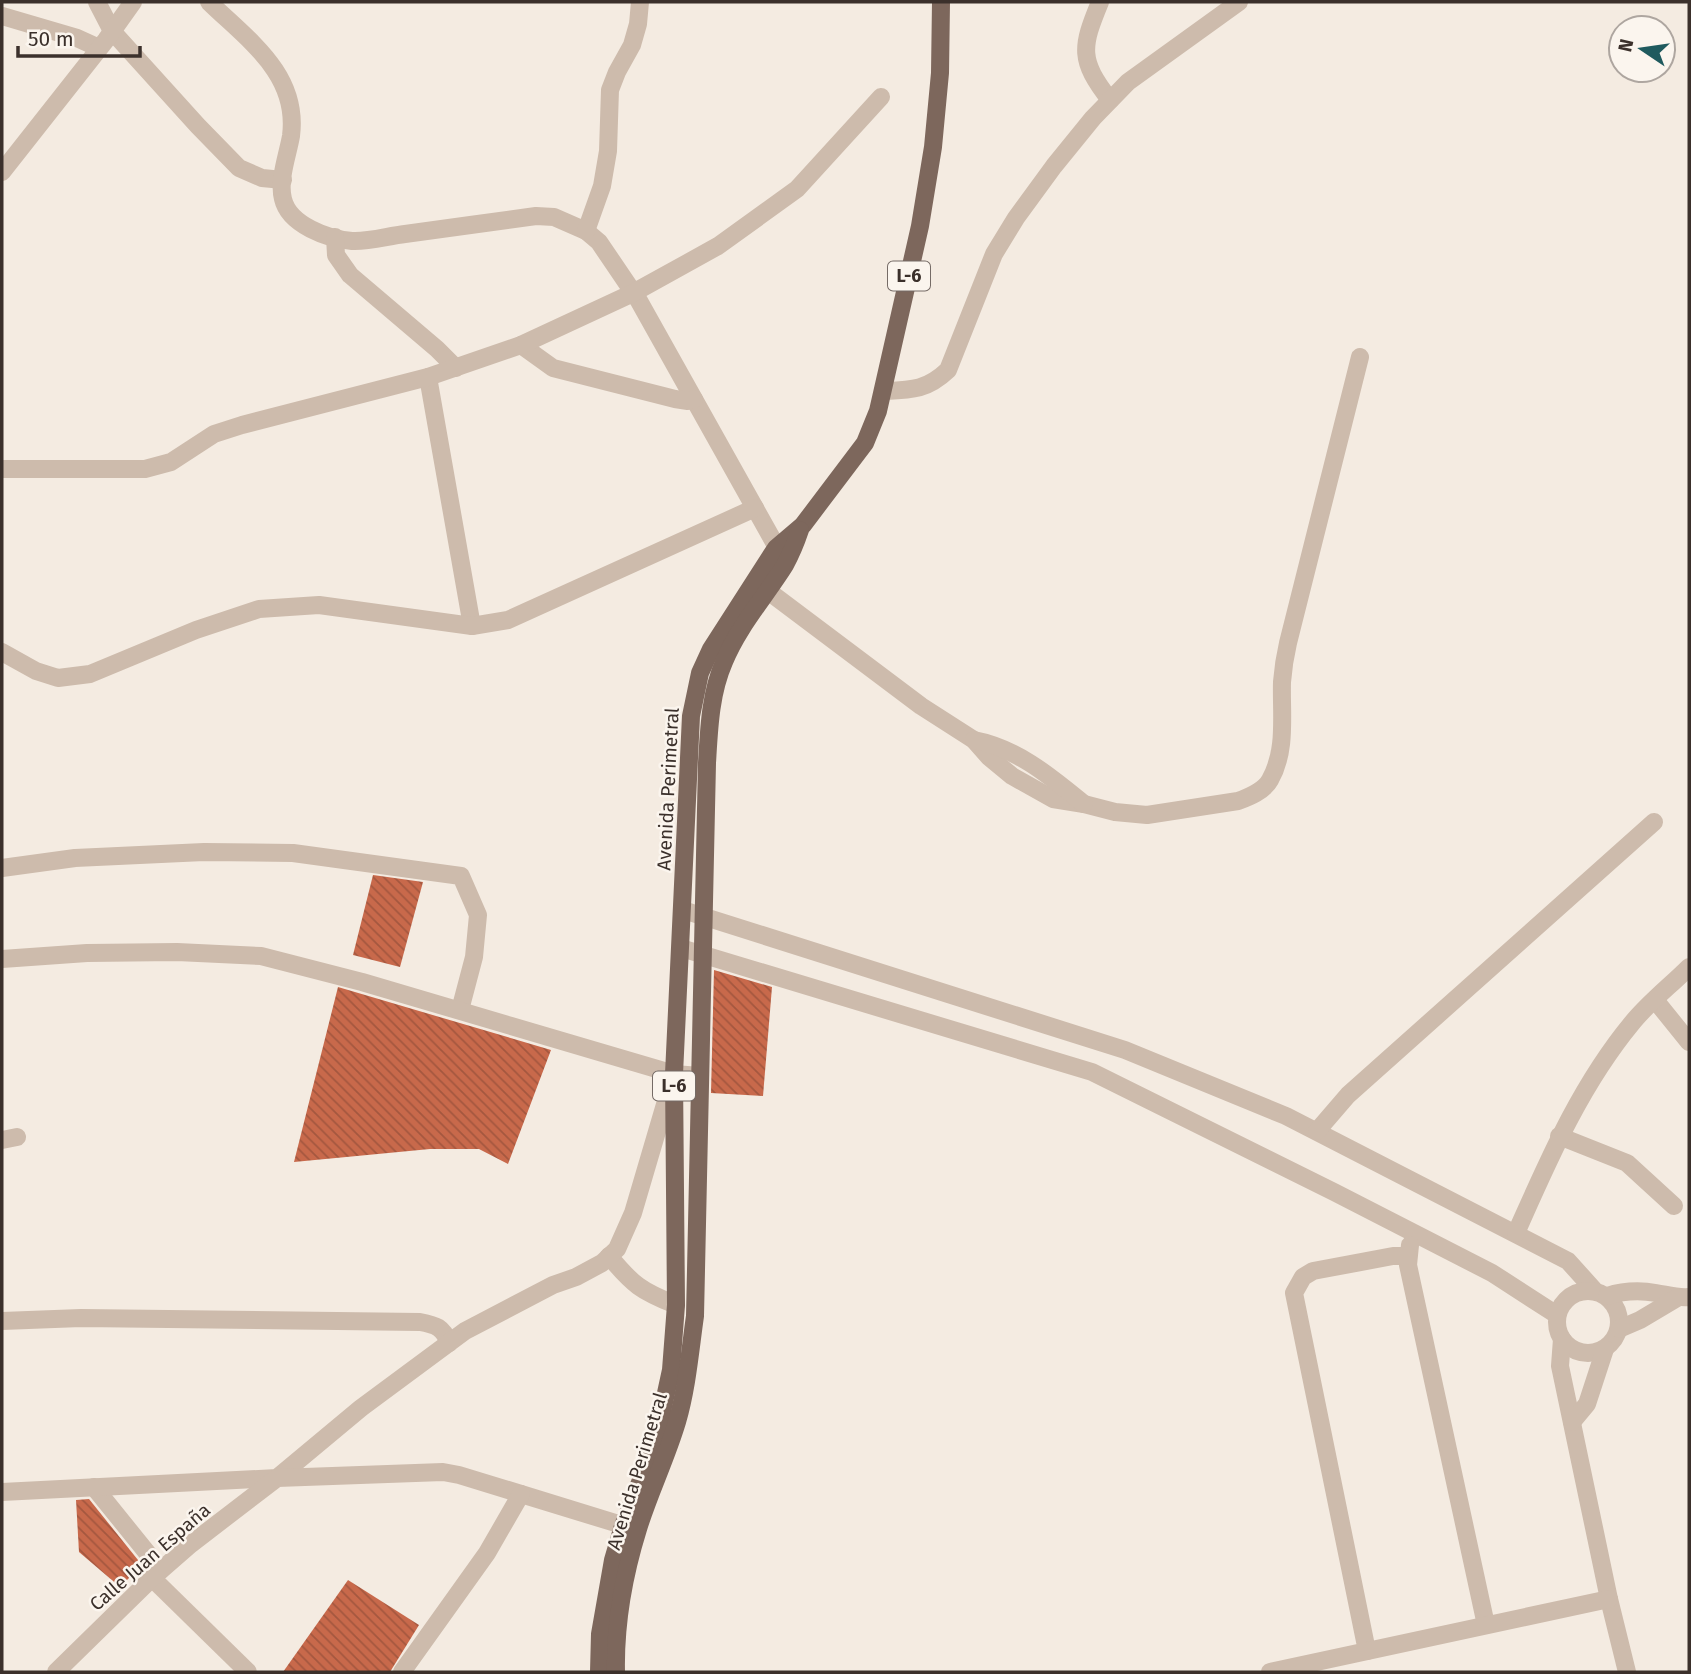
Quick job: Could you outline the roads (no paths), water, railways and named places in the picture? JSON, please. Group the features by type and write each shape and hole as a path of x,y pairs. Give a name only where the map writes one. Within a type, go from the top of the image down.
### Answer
{"main road":[{"name":"L-6","path":"884,391 920,226 933,147 940,72 941,2"},
{"name":"Avenida Perimetral","path":"616,1672 616,1646 630,1528 655,1444 671,1370 676,1305 674,1074 691,716 695,694 710,649 865,443 884,391"},
{"name":"Avenida Perimetral","path":"599,1672 600,1634 607,1587 677,1423 686,1383 695,1316 708,751 714,696 724,662 768,591 781,555"}],"street":[{"path":"97,2 112,31 239,168 262,178 283,180"},
{"path":"2,174 100,48 132,2"},
{"path":"209,2 275,67 284,85 291,106 291,133 283,180 283,199 294,217 321,234 353,241 536,216 554,217 586,231 599,242 633,293 781,555"},
{"path":"586,231 602,186 608,151 610,90 632,45 640,2"},
{"path":"1100,2 1087,33 1085,51 1088,68 1110,100"},
{"path":"884,391 921,389 948,370 983,279 1009,230 1054,166 1093,118 1128,82 1239,2"},
{"path":"2,16 77,38 100,48"},
{"path":"2,468 145,469 171,462 214,435 242,425 429,377 522,345 633,293 718,246 797,189 881,97"},
{"path":"335,237 336,255 350,275 456,368"},
{"path":"522,345 553,368 675,399 694,399"},
{"path":"768,591 922,706 974,740 995,744 1041,770 1084,804 1123,813 1163,813 1238,801 1270,782 1284,724 1283,678 1287,643 1360,357"},
{"path":"429,377 472,626"},
{"path":"2,652 36,671 58,678 90,674 196,630 259,609 319,605 472,626 508,620 755,508"},
{"path":"1317,1131 1348,1095 1654,822"},
{"path":"3,864 204,852 293,853 461,876 478,915 474,957 460,1010"},
{"path":"682,910 1125,1050 1317,1131 1568,1261 1601,1293 1615,1305 1619,1316 1619,1329 1614,1340 1605,1349 1582,1353 1570,1348 1557,1328 1557,1315 1562,1304 1571,1295 1583,1291 1601,1293 1642,1291 1683,1297"},
{"path":"681,948 1091,1072 1492,1273 1557,1315"},
{"path":"2,958 100,953 261,956 460,1010 674,1074 700,1076"},
{"path":"1516,1233 1559,1136 1600,1066 1633,1021 1689,967"},
{"path":"1655,1000 1689,1042"},
{"path":"674,1074 633,1213 617,1249 609,1256 632,1284 648,1294 676,1305"},
{"path":"1559,1136 1627,1163 1674,1206"},
{"path":"1415,1233 1408,1256 1486,1625"},
{"name":"Calle Juan España","path":"56,1672 191,1544 277,1478 361,1408 465,1331 553,1285 576,1277 602,1263 609,1256"},
{"path":"1367,1651 1294,1293 1303,1277 1313,1271 1393,1256 1408,1256"},
{"path":"1619,1329 1683,1297"},
{"path":"2,1321 81,1318 420,1322 435,1324 444,1330 449,1343"},
{"path":"1562,1339 1560,1366 1627,1672"},
{"path":"1572,1422 1587,1404 1605,1349"},
{"path":"2,1492 443,1472 630,1528"},
{"path":"94,1488 157,1574 248,1672"},
{"path":"402,1672 487,1553 521,1494"},
{"path":"1270,1672 1609,1599"}]}
